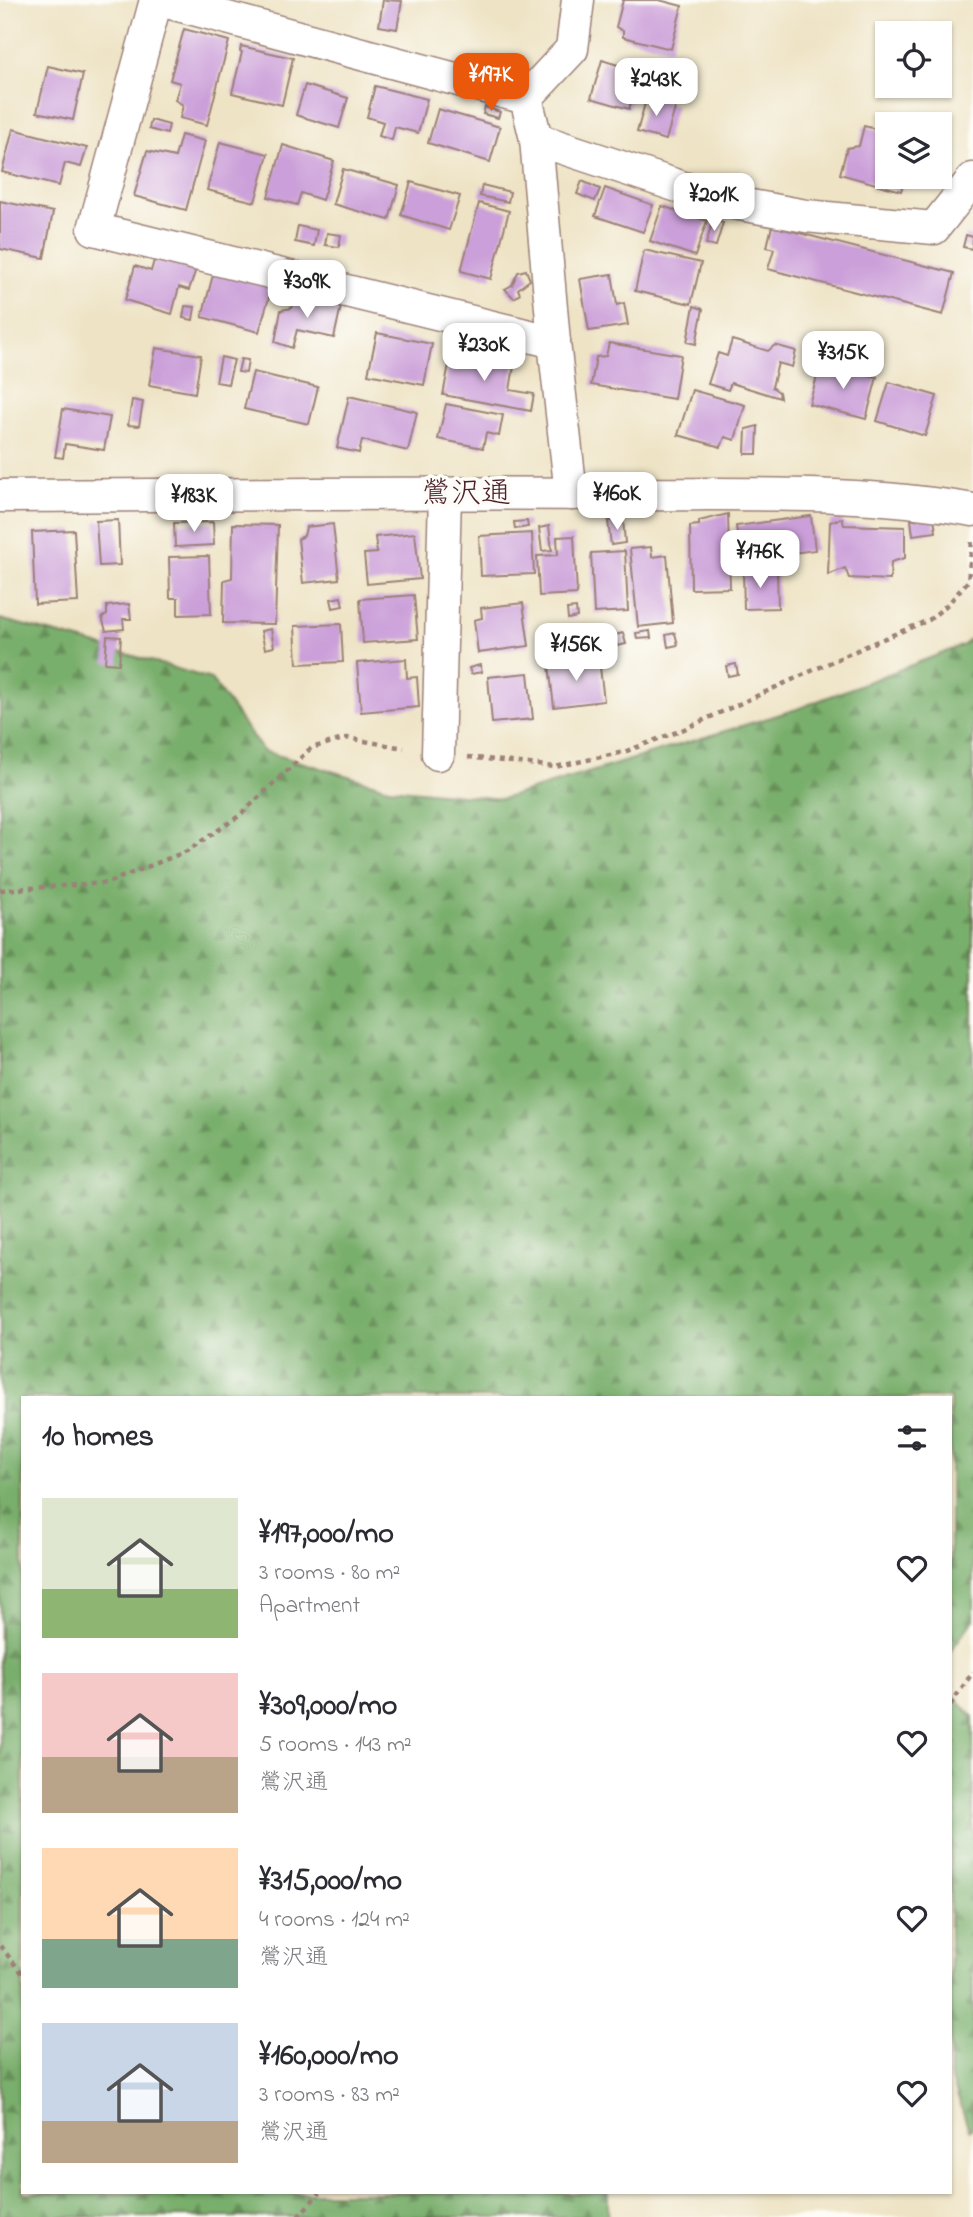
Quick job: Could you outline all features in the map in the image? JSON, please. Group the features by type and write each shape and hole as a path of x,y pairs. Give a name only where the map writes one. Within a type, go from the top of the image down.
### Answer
{"street":[{"path":"526,98 158,0 94,229 554,342"},
{"path":"526,98 572,49 578,0"},
{"path":"526,98 536,139 571,494"},
{"path":"536,139 723,201 806,216 908,226 934,228 973,179"},
{"path":"438,754 445,495"},
{"name":"鶯沢通","path":"0,496 854,496 973,510"}],"path":[{"path":"0,890 107,883 187,851 239,816 311,748 347,738 438,754 555,767 624,752 672,734 929,620 949,603 968,581 973,529"},
{"path":"952,1702 973,1672"},
{"path":"0,1946 21,1972"},
{"path":"298,2217 318,2194"}],"green space":[{"path":"0,619 211,679 263,751 389,788 502,799 797,709 964,645 973,636 973,1620 952,1649 952,1396 21,1396 21,2194 608,2194 608,2217 0,2217"},
{"path":"952,1693 973,1717 973,2127 969,2130 952,2080"}],"building":[{"path":"383,0 402,1 397,29 379,26"},
{"path":"623,0 659,0 682,6 671,49 623,37 623,31 616,27"},
{"path":"184,29 229,41 207,125 180,118 183,105 175,100 180,83 170,80"},
{"path":"241,46 293,58 282,105 232,93 242,52"},
{"path":"602,60 640,72 629,109 591,98"},
{"path":"48,66 83,74 73,120 37,112"},
{"path":"305,85 348,98 339,128 296,115"},
{"path":"375,86 427,99 418,133 395,127 392,140 379,136 383,122 367,117"},
{"path":"647,96 676,105 666,140 637,132"},
{"path":"485,107 500,112 498,118 483,114"},
{"path":"438,109 500,127 490,162 428,143"},
{"path":"151,120 169,125 167,134 149,129"},
{"path":"864,126 875,129 875,184 840,174 847,148 859,146"},
{"path":"13,129 87,148 81,167 65,163 59,186 2,172"},
{"path":"181,135 205,141 186,210 134,196 147,151 175,157"},
{"path":"220,142 268,154 255,202 207,190"},
{"path":"283,145 334,161 322,200 301,193 297,205 268,197"},
{"path":"343,169 399,185 389,220 333,204"},
{"path":"582,181 600,189 595,201 577,194"},
{"path":"411,182 460,196 449,230 401,215"},
{"path":"482,185 510,192 508,202 480,196"},
{"path":"605,188 653,205 643,232 595,216"},
{"path":"0,201 53,212 44,258 0,249"},
{"path":"479,203 509,211 491,279 461,271"},
{"path":"662,206 707,221 695,256 650,241"},
{"path":"713,220 723,223 716,246 706,244"},
{"path":"298,226 317,230 314,246 295,242"},
{"path":"772,226 954,273 943,315 768,269 774,249 767,247"},
{"path":"327,233 341,235 339,247 325,245"},
{"path":"966,235 973,237 972,249 963,247"},
{"path":"644,250 701,263 691,304 635,291"},
{"path":"155,257 196,269 189,290 179,287 172,314 125,300 135,266 151,271"},
{"path":"526,270 530,280 518,289 520,294 514,298 505,289 512,285 518,272"},
{"path":"214,271 272,287 259,332 202,317"},
{"path":"612,274 617,305 624,303 628,325 589,331 580,279"},
{"path":"296,296 341,306 334,338 297,330 292,348 275,342 281,310 292,308"},
{"path":"185,306 195,307 193,320 183,318"},
{"path":"694,306 703,309 696,344 687,342"},
{"path":"377,333 432,344 424,385 368,374"},
{"path":"732,340 768,351 775,345 796,351 792,367 778,363 772,387 779,392 780,398 731,383 728,390 708,384 718,353 727,356"},
{"path":"609,343 681,355 674,399 591,385 596,357 606,356"},
{"path":"156,348 201,355 195,393 149,385"},
{"path":"451,354 514,366 510,390 534,394 531,411 443,395"},
{"path":"221,357 234,360 228,384 216,382"},
{"path":"241,359 248,360 246,373 238,372"},
{"path":"821,363 877,377 866,419 809,404"},
{"path":"253,372 318,387 309,424 244,409"},
{"path":"889,382 937,396 925,436 877,421"},
{"path":"692,390 745,405 735,440 725,437 721,447 678,435"},
{"path":"349,396 417,412 408,451 362,440 359,453 337,448"},
{"path":"132,400 143,402 139,426 128,425"},
{"path":"446,404 503,415 499,436 486,433 483,448 438,439"},
{"path":"63,409 110,417 104,450 65,444 63,458 55,457"},
{"path":"758,426 757,454 745,454 746,429"},
{"path":"728,514 730,588 691,589 690,526"},
{"path":"811,516 815,550 771,556 770,550 740,554 736,526"},
{"path":"934,517 936,532 913,535 911,520"},
{"path":"842,518 844,525 905,527 905,558 891,562 890,580 849,578 845,568 828,575 830,522"},
{"path":"623,519 625,543 611,545 608,521"},
{"path":"118,520 120,565 99,566 96,521"},
{"path":"527,521 528,527 515,529 514,522"},
{"path":"213,522 214,545 175,547 174,523"},
{"path":"233,524 278,525 275,624 223,623 224,580 232,578"},
{"path":"333,524 339,579 303,583 298,539 304,536 306,527"},
{"path":"549,526 552,550 542,551 539,528"},
{"path":"74,530 78,602 35,604 32,532"},
{"path":"415,533 420,579 367,584 364,554 377,553 375,537"},
{"path":"532,533 534,574 481,576 479,536"},
{"path":"574,536 577,594 539,596 537,556 558,555 557,537"},
{"path":"651,547 652,557 667,555 673,623 638,627 630,549"},
{"path":"625,551 628,611 594,613 591,553"},
{"path":"209,556 211,614 178,615 178,598 170,598 169,557"},
{"path":"777,570 778,608 744,609 743,571"},
{"path":"414,595 418,639 363,643 360,599"},
{"path":"341,597 343,606 333,608 331,599"},
{"path":"523,603 529,646 478,653 474,620 482,618 481,608"},
{"path":"129,604 131,619 123,619 124,629 106,631 102,617 107,615 107,606"},
{"path":"576,608 577,617 568,619 567,609"},
{"path":"341,624 343,662 297,664 295,626"},
{"path":"271,629 274,647 265,649 261,631"},
{"path":"650,631 651,638 637,639 636,633"},
{"path":"623,633 626,644 617,646 615,635"},
{"path":"675,633 678,645 668,647 666,635"},
{"path":"107,636 121,637 119,664 105,663"},
{"path":"406,659 407,678 417,677 419,707 361,712 357,663"},
{"path":"599,659 604,701 554,707 549,665"},
{"path":"736,664 738,674 728,676 726,666"},
{"path":"480,665 482,672 471,674 469,668"},
{"path":"528,673 533,719 492,723 488,677"}]}
